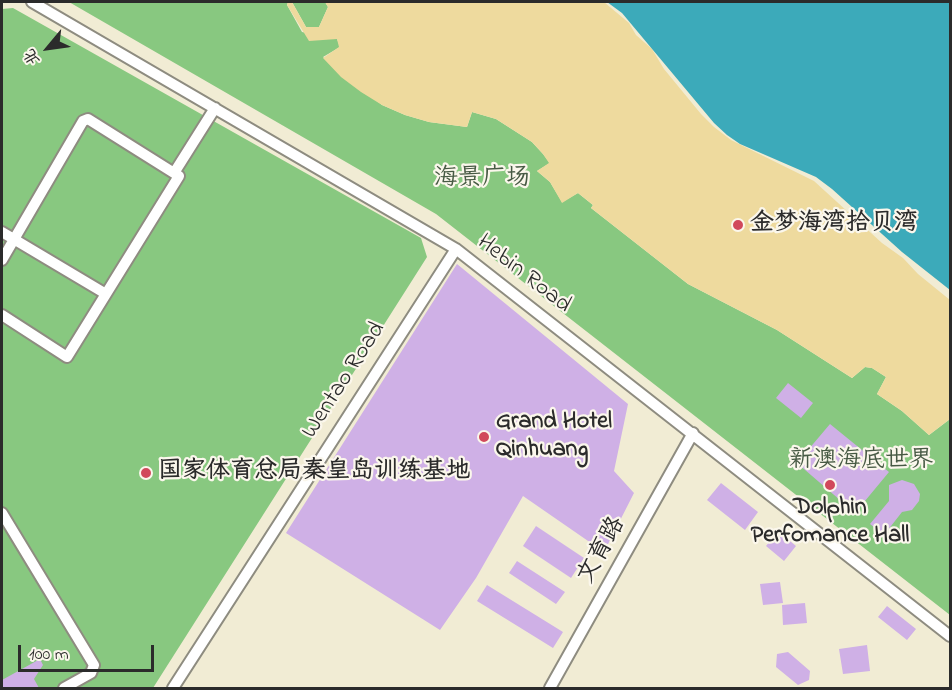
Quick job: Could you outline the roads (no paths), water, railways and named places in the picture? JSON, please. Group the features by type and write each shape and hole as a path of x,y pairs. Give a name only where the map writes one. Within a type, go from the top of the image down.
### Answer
{"street":[{"name":"Hebin Road","path":"32,2 456,249 951,636"},
{"path":"174,173 216,108"},
{"path":"2,260 83,121 88,119 179,176 67,357 2,315"},
{"path":"2,232 106,294"},
{"name":"Wentao Road","path":"173,688 456,249"},
{"name":"文育路","path":"550,688 693,433"},
{"path":"2,513 94,665 91,673 64,688"}],"water":[{"path":"607,2 950,2 950,290 902,252 816,177 740,144 727,135 714,123 622,13"}],"place":[{"name":"金梦海湾拾贝湾","path":"738,225"},
{"name":"Grand Hotel Qinhuang","path":"484,437"},
{"name":"国家体育总局秦皇岛训练基地","path":"146,473"},
{"name":"Dolphin Perfomance Hall","path":"830,485"}],"park label":[{"name":"海景广场","path":"482,180"},
{"name":"新澳海底世界","path":"861,462"}]}
